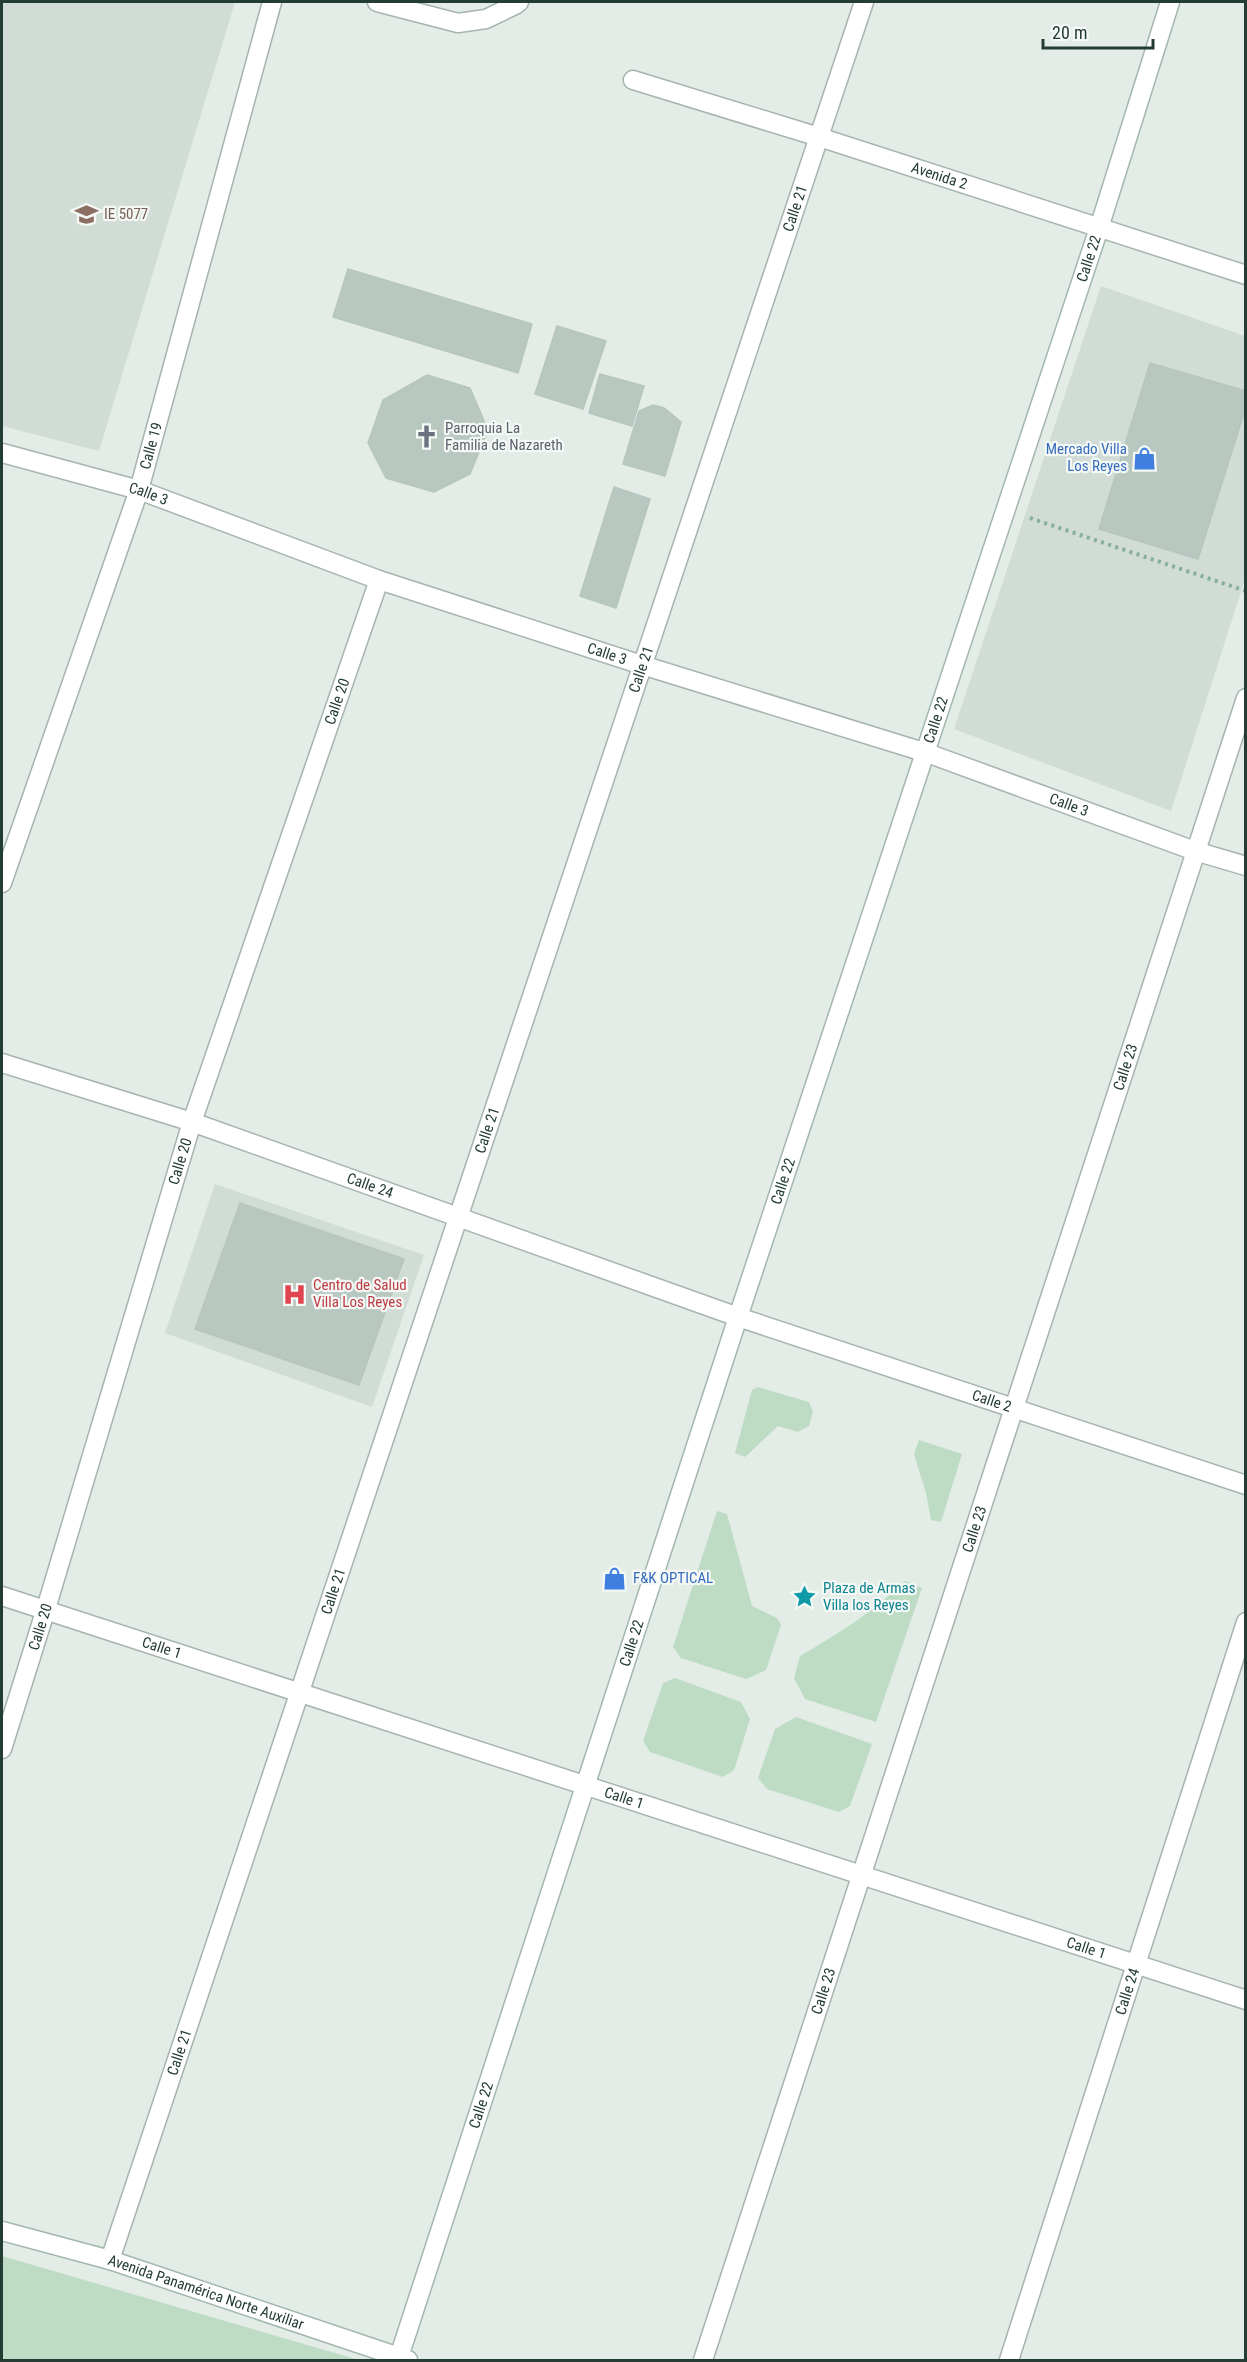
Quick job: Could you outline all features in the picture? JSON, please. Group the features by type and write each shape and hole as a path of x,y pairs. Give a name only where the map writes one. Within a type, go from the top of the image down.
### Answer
{"street":[{"name":"Calle 19","path":"2,883 139,490 272,2"},
{"path":"377,2 458,23 486,19 519,2"},
{"name":"Calle 21","path":"110,2260 864,2"},
{"name":"Calle 22","path":"402,2359 738,1317 1100,228 1170,2"},
{"name":"Avenida 2","path":"633,80 819,137 1245,275"},
{"name":"Calle 3","path":"2,453 139,490 379,580 642,666 927,753 1195,851 1245,866"},
{"name":"Calle 20","path":"2,1749 192,1122 379,580"},
{"name":"Calle 23","path":"703,2361 1245,698"},
{"name":"Calle 24","path":"2,1063 192,1122 738,1317"},
{"name":"Calle 2","path":"738,1317 1245,1485"},
{"name":"Calle 1","path":"2,1596 45,1612 1245,2000"},
{"name":"Calle 24","path":"1009,2361 1245,1622"},
{"name":"Avenida Panamérica Norte Auxiliar","path":"2,2232 110,2260 402,2359"}],"path":[{"path":"1007,509 1245,591"}],"shaded area":[{"name":"IE 5077","path":"2,2 235,2 99,451 2,426"},
{"name":"Mercado Villa Los Reyes","path":"1101,286 1245,336 1245,579 1171,811 954,729"},
{"name":"Centro de Salud Villa Los Reyes","path":"215,1184 424,1255 372,1407 165,1333"}],"green space":[{"path":"758,1387 809,1402 813,1412 809,1426 798,1432 778,1426 745,1457 735,1453 752,1390"},
{"path":"919,1440 962,1454 941,1522 931,1520 926,1493 914,1454"},
{"path":"717,1511 727,1514 752,1606 777,1618 781,1625 766,1670 746,1679 681,1658 673,1647"},
{"path":"905,1581 922,1588 876,1722 805,1699 794,1678 800,1656 855,1622"},
{"path":"675,1678 741,1702 750,1719 734,1770 723,1777 650,1752 643,1741 663,1683"},
{"path":"796,1717 872,1744 850,1806 839,1812 767,1789 758,1778 775,1729"},
{"path":"2,2256 359,2360 2,2360"}],"building":[{"path":"348,269 532,324 518,373 333,317"},
{"path":"557,326 606,341 583,409 535,394"},
{"path":"1150,363 1246,391 1246,407 1198,559 1099,529"},
{"path":"600,374 644,386 632,426 589,413"},
{"name":"Parroquia La Familia de Nazareth","path":"427,375 470,388 488,430 470,474 434,492 386,478 368,443 383,400"},
{"path":"653,405 664,408 681,422 665,476 623,464 639,411"},
{"path":"614,487 650,499 616,608 580,596"},
{"name":"Centro de Salud Villa Los Reyes","path":"240,1203 404,1259 359,1385 195,1329"}],"place":[{"name":"IE 5077","path":"86,214"},
{"name":"Parroquia La Familia de Nazareth","path":"427,437"},
{"name":"Mercado Villa Los Reyes","path":"1145,458"},
{"name":"Centro de Salud Villa Los Reyes","path":"295,1294"},
{"name":"F&K OPTICAL","path":"615,1578"},
{"name":"Plaza de Armas Villa los Reyes","path":"805,1597"}]}
